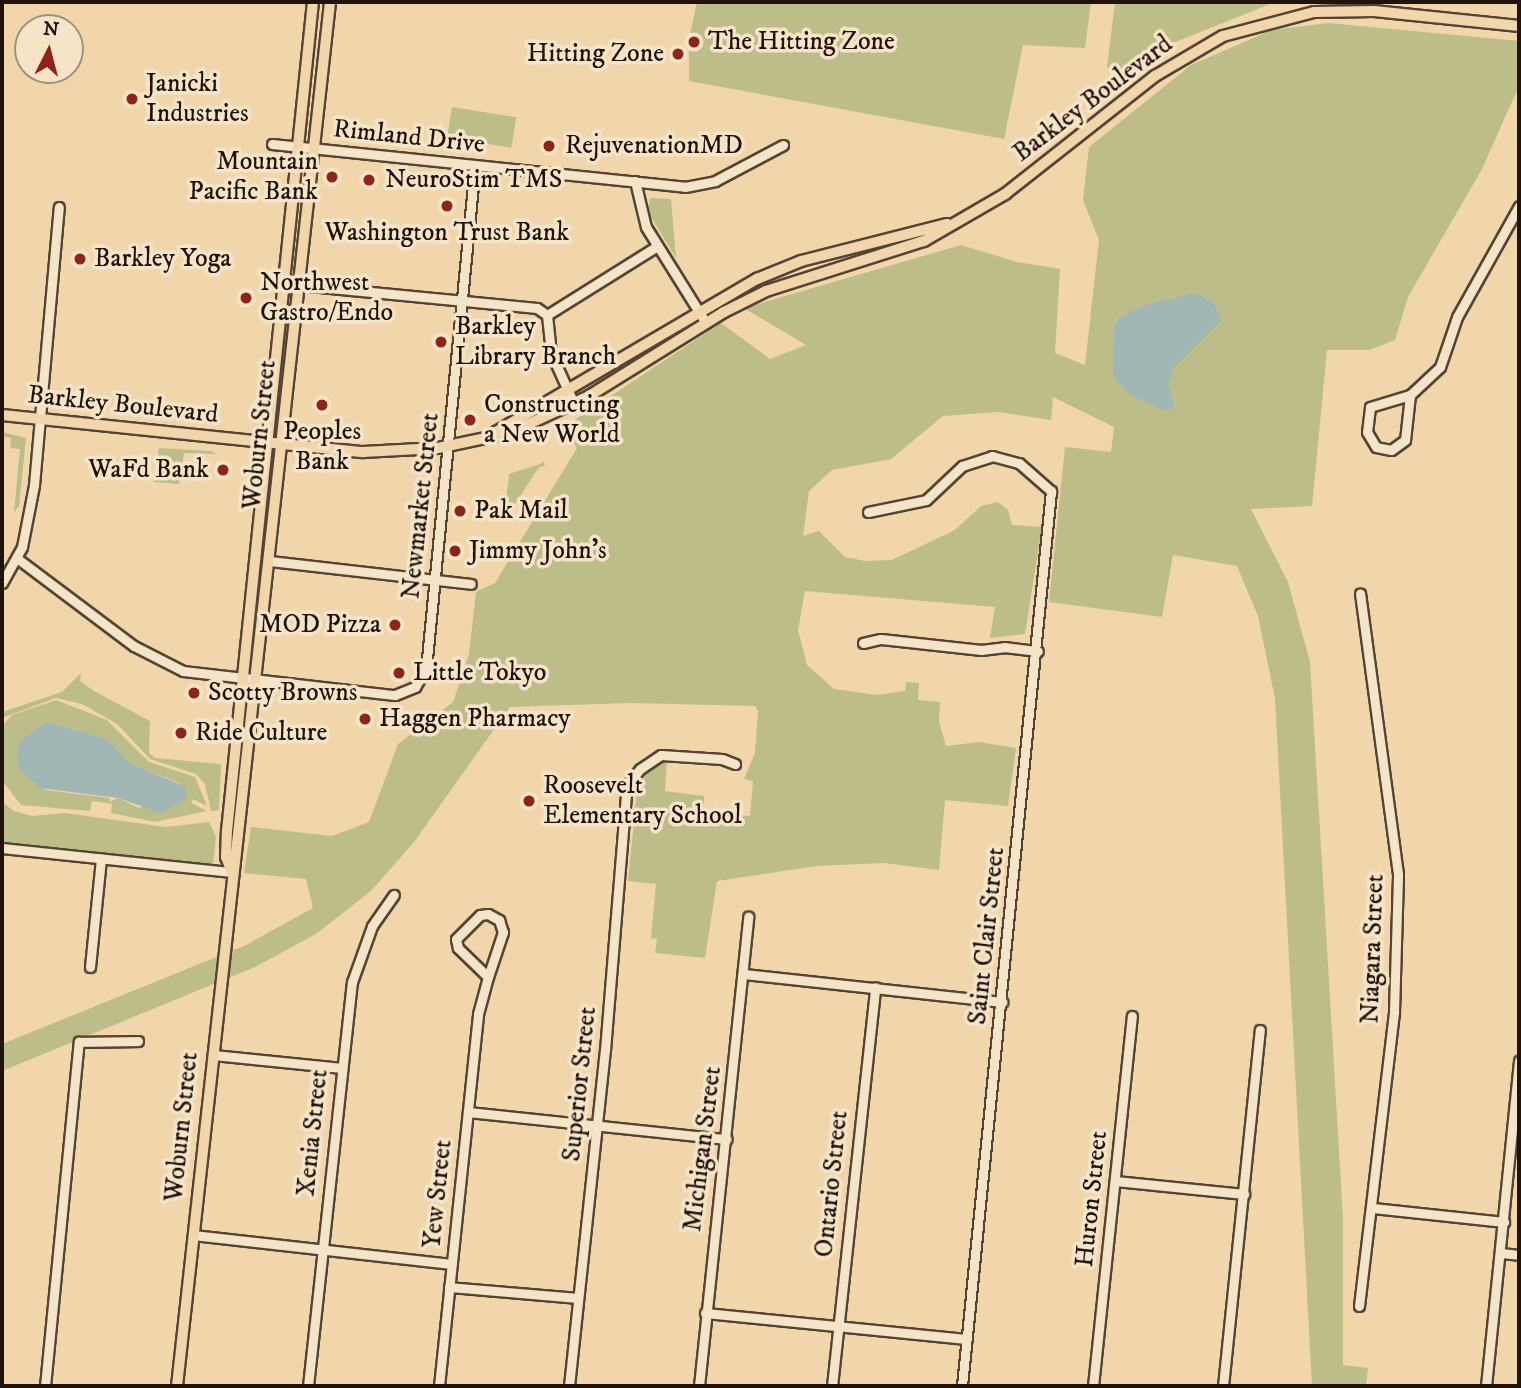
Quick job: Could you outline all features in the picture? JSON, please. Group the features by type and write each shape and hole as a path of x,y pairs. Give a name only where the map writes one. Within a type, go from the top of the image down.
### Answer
{"main road":[{"name":"Woburn Street","path":"232,872 226,857 227,831 313,2"},
{"name":"Woburn Street","path":"177,1386 232,872 238,856 330,2"},
{"name":"Barkley Boulevard","path":"2,415 282,445 386,453 448,446 509,433 574,404 706,323 766,291 924,241 1004,194 1182,58 1234,32 1314,12 1374,11 1519,26"},
{"name":"Barkley Boulevard","path":"489,436 507,421 568,391 757,279 801,261 950,224"}],"street":[{"name":"Rimland Drive","path":"272,144 699,186 783,145"},
{"name":"Newmarket Street","path":"18,559 150,656 192,673 395,695 415,687 426,669 475,165"},
{"path":"635,181 637,205 656,247 706,323"},
{"path":"1410,396 1405,440 1391,450 1376,447 1367,432 1370,407 1410,396 1440,367 1457,317 1519,206"},
{"path":"2,583 18,559 34,485 59,207"},
{"path":"547,316 656,247"},
{"path":"299,285 537,308 547,316 551,353 574,404"},
{"name":"Saint Clair Street","path":"869,512 926,500 962,466 992,456 1019,463 1051,491 1038,651 962,1386"},
{"path":"270,561 471,583"},
{"name":"Niagara Street","path":"1359,1306 1373,1208 1394,1011 1398,874 1360,594"},
{"path":"863,643 881,639 981,650 1004,647 1038,651"},
{"name":"Superior Street","path":"569,1386 598,1125 627,785 640,769 661,755 722,759 735,764"},
{"path":"2,848 232,872"},
{"path":"90,967 101,859"},
{"name":"Xenia Street","path":"308,1386 352,982 372,926 394,895"},
{"path":"488,914 499,920 503,932 488,977 458,948 456,939 480,915 488,914"},
{"name":"Michigan Street","path":"699,1386 705,1313 727,1139 748,917"},
{"path":"744,974 1002,1002"},
{"name":"Yew Street","path":"439,1386 480,1007 488,977"},
{"name":"Ontario Street","path":"832,1386 874,987"},
{"name":"Huron Street","path":"1093,1386 1132,1016"},
{"path":"1223,1386 1260,1030"},
{"path":"45,1386 79,1042 138,1041"},
{"path":"213,1055 342,1068"},
{"path":"1486,1386 1519,1061"},
{"path":"468,1112 727,1139"},
{"path":"1115,1181 1244,1194"},
{"path":"1373,1208 1504,1222"},
{"path":"193,1235 322,1247 452,1264"},
{"path":"1501,1253 1519,1255"},
{"path":"449,1287 577,1298"},
{"path":"705,1313 967,1339"}],"green space":[{"name":"The Hitting Zone","path":"697,2 1091,2 1085,48 1023,45 1004,139 689,81 689,39"},
{"path":"1115,2 1275,2 1168,45 1119,75 1107,67"},
{"path":"1328,23 1519,41 1519,86 1482,169 1408,297 1395,340 1369,350 1327,350 1312,506 1251,509 1288,582 1310,662 1343,1217 1343,1365 1368,1368 1366,1386 1312,1386 1275,699 1258,616 1237,566 1173,555 1162,617 1049,602 1065,447 1111,452 1114,427 1053,397 1051,420 998,412 943,416 891,459 832,470 809,491 803,536 819,531 845,557 865,561 892,560 955,530 981,506 998,502 1008,510 1012,525 1042,527 1025,634 990,638 995,607 805,591 798,630 807,665 834,689 877,695 905,691 906,682 919,683 918,700 940,702 939,722 946,746 979,742 1016,748 1008,806 945,800 939,870 884,863 817,866 717,881 705,958 655,953 657,939 651,938 656,884 628,881 637,792 647,772 667,759 665,791 704,796 704,812 750,816 753,781 744,779 755,753 758,711 755,706 630,703 510,707 414,842 371,891 316,934 255,967 2,1071 2,1044 246,945 313,908 306,879 244,873 251,827 332,836 369,822 398,744 453,702 469,654 476,592 495,583 577,448 564,427 721,323 770,359 806,345 744,308 961,245 1017,262 1060,269 1055,353 1085,365 1099,240 1083,200 1089,147 1191,65 1272,30"},
{"path":"452,107 516,117 511,148 447,138"},
{"path":"650,198 671,199 676,258 648,212"},
{"path":"2,432 26,438 19,506 14,512 20,449 10,448 11,438 2,437"},
{"path":"159,448 211,451 217,454 184,453 179,484 154,482"},
{"path":"542,458 545,466 539,467 504,521 509,474 543,463"},
{"path":"81,673 80,681 94,691 150,721 149,753 155,758 221,764 219,810 211,811 205,784 196,774 150,759 117,724 82,704 56,698 2,718 2,712 62,692"},
{"path":"56,700 107,720 149,762 195,777 207,806 193,799 191,803 207,811 155,822 111,813 112,804 92,801 90,811 21,805 4,783 2,726 12,715","holes":["47,722 107,739 130,763 181,784 139,808 118,798 110,802 110,798 46,790 19,767 22,739"]},
{"path":"2,802 14,811 32,816 65,813 166,827 209,822 216,837 213,865 2,842"}],"water":[{"path":"1195,293 1214,303 1221,320 1173,368 1168,384 1174,407 1166,411 1131,395 1113,377 1114,327 1120,317 1143,306"},
{"path":"47,722 107,739 130,763 186,787 186,799 161,813 118,798 40,788 19,768 17,752 22,739"}],"place":[{"name":"The Hitting Zone","path":"694,42"},
{"name":"Hitting Zone","path":"678,54"},
{"name":"Janicki Industries","path":"132,99"},
{"name":"RejuvenationMD","path":"549,146"},
{"name":"Mountain Pacific Bank","path":"332,177"},
{"name":"NeuroStim TMS","path":"369,180"},
{"name":"Washington Trust Bank","path":"447,206"},
{"name":"Barkley Yoga","path":"80,259"},
{"name":"Northwest Gastro/Endo","path":"246,298"},
{"name":"Barkley Library Branch","path":"441,342"},
{"name":"Peoples Bank","path":"322,405"},
{"name":"Constructing a New World","path":"470,420"},
{"name":"WaFd Bank","path":"223,470"},
{"name":"Pak Mail","path":"460,511"},
{"name":"Jimmy John's","path":"455,551"},
{"name":"MOD Pizza","path":"395,625"},
{"name":"Little Tokyo","path":"399,673"},
{"name":"Scotty Browns","path":"194,693"},
{"name":"Haggen Pharmacy","path":"365,719"},
{"name":"Ride Culture","path":"181,733"},
{"name":"Roosevelt Elementary School","path":"529,801"}]}
